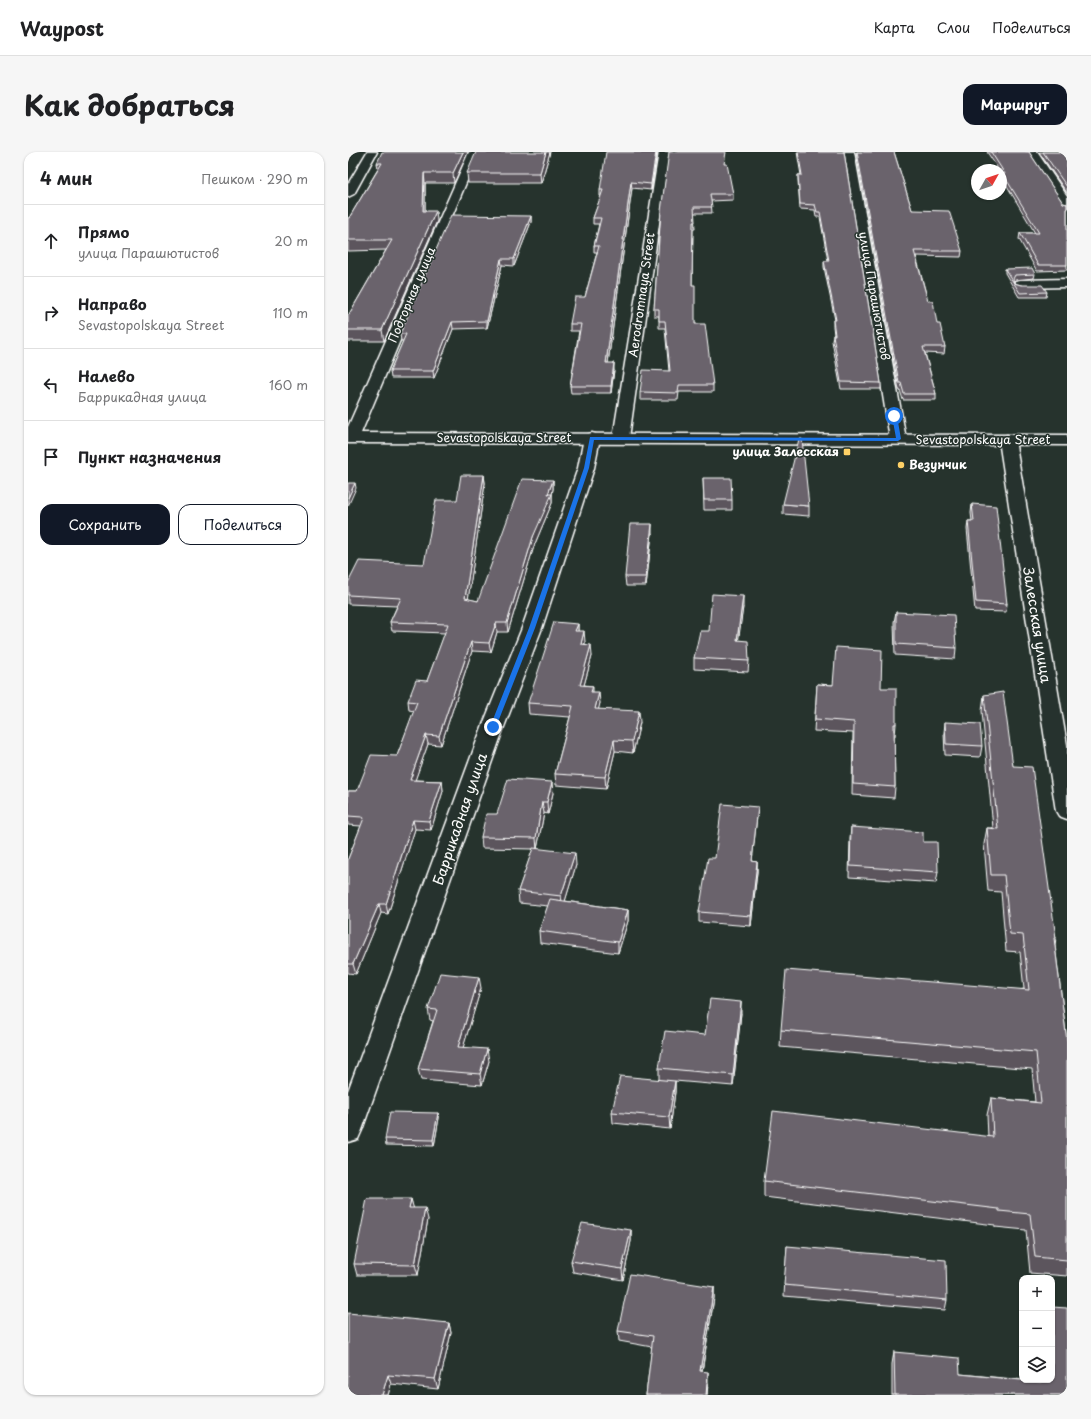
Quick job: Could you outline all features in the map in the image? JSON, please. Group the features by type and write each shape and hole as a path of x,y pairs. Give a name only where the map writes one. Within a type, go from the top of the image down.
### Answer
{"street":[{"path":"348,194 372,152"},
{"name":"Подгорная улица","path":"349,438 474,152"},
{"name":"Aerodromnaya Street","path":"621,438 664,152"},
{"name":"улица Парашютистов","path":"849,152 898,439"},
{"path":"1032,152 1067,204"},
{"path":"1020,284 1067,283"},
{"name":"Sevastopolskaya Street","path":"349,438 1067,440"},
{"name":"Баррикадная улица","path":"348,1130 493,727 532,628 586,468 592,438"},
{"name":"Залесская улица","path":"1007,440 1067,811"}],"building":[{"path":"382,152 463,152 453,173 424,173 423,211 436,211 382,330 348,330 348,316 392,240 348,240 348,218 382,163 377,163"},
{"path":"476,152 546,152 540,173 467,173"},
{"path":"606,152 656,152 651,184 631,182 606,363 614,363 611,386 570,386 581,324 570,324 575,297 585,297 599,246 594,246 601,218 593,218 603,190 600,190"},
{"path":"669,152 726,152 724,164 727,164 733,194 710,194 712,207 694,207 695,222 693,222 692,285 695,285 695,324 705,324 713,385 679,385 678,393 640,392 643,370 670,371 665,321 659,321 659,309 654,309 661,211"},
{"path":"798,152 844,152 881,383 841,382 833,335 835,335 833,320 836,320 824,261 829,261 820,212 817,212 815,205 800,204 798,175 802,175"},
{"path":"857,152 894,152 912,210 949,211 962,251 914,251 928,301 933,301 937,324 940,324 945,347 923,347 936,394 904,394 901,383 899,383"},
{"path":"991,152 1029,152 1063,203 1067,204 1067,265 1038,265 1020,233 1039,233 1007,181 1007,164 999,164"},
{"path":"1043,152 1067,152 1067,187"},
{"path":"451,215 531,216 514,259 501,259 487,321 452,322 433,371 390,371 406,334 400,334"},
{"path":"1032,268 1035,274 1015,275 1013,279 1014,283 1021,285 1042,285 1047,292 1020,293 1005,269"},
{"path":"799,439 802,439 809,506 783,504"},
{"path":"461,475 484,475 465,598 478,601 522,479 553,480 548,494 552,494 533,537 507,623 496,623 489,643 471,642 439,736 426,735 410,780 442,781 429,821 413,820 386,904 379,904 353,964 348,964 348,859 364,818 348,816 348,791 357,791 371,755 397,756 417,702 408,701 416,680 427,681 448,624 390,622 401,598 348,595 348,583 359,561 424,564 436,500 457,500"},
{"path":"703,478 731,478 732,500 704,500"},
{"path":"348,483 355,483 348,498"},
{"path":"972,504 996,506 1007,604 976,602 968,521 974,521"},
{"path":"630,524 652,524 646,577 625,577"},
{"path":"712,594 743,596 737,640 748,641 749,661 694,658 700,631 709,631"},
{"path":"896,612 954,615 956,648 896,644"},
{"path":"554,622 578,624 575,631 584,631 581,644 591,645 580,685 593,686 591,692 599,692 595,709 639,711 632,741 614,740 605,777 555,774 573,706 528,703"},
{"path":"836,647 882,650 881,688 896,688 896,724 894,724 895,787 853,784 854,722 815,719 817,684 833,685"},
{"path":"1003,692 1013,766 1032,767 1056,938 1054,938 1067,1041 1067,1260 1035,1257 1030,1214 764,1181 773,1111 993,1137 991,1098 1041,1103 1036,1052 781,1030 786,970 1029,990 1023,935 1010,934 1004,875 991,875 987,828 998,829 984,695"},
{"path":"945,722 980,724 982,746 946,744"},
{"path":"508,779 552,782 547,802 542,802 536,838 481,837 486,814 497,814"},
{"path":"722,804 758,807 752,861 757,862 751,916 699,912 708,858 715,858"},
{"path":"851,827 923,832 923,842 937,842 938,872 850,866"},
{"path":"533,848 575,853 561,896 518,891"},
{"path":"550,899 628,910 618,942 539,931"},
{"path":"440,973 479,977 458,1047 487,1049 480,1074 418,1069 437,1010 428,1009"},
{"path":"710,999 741,1002 733,1075 659,1068 665,1031 705,1035"},
{"path":"620,1076 675,1081 669,1117 612,1112"},
{"path":"390,1112 438,1113 433,1140 385,1139"},
{"path":"367,1199 411,1199 409,1208 425,1208 415,1265 354,1264"},
{"path":"582,1223 631,1230 622,1269 571,1261"},
{"path":"787,1246 946,1260 947,1300 784,1285"},
{"path":"630,1274 714,1287 700,1371 708,1372 706,1395 646,1395 653,1336 618,1331"},
{"path":"1055,1307 1067,1308 1067,1395 895,1395 894,1352 959,1358 960,1374 1019,1380 1019,1383 1055,1383"},
{"path":"348,1313 449,1323 435,1379 388,1375 382,1395 348,1395"}],"place":[{"name":"улица Залесская","path":"847,452"},
{"name":"Везунчик","path":"901,465"}],"route":[{"path":"493,727 532,628 586,468 592,438 898,439 894,416"}]}
